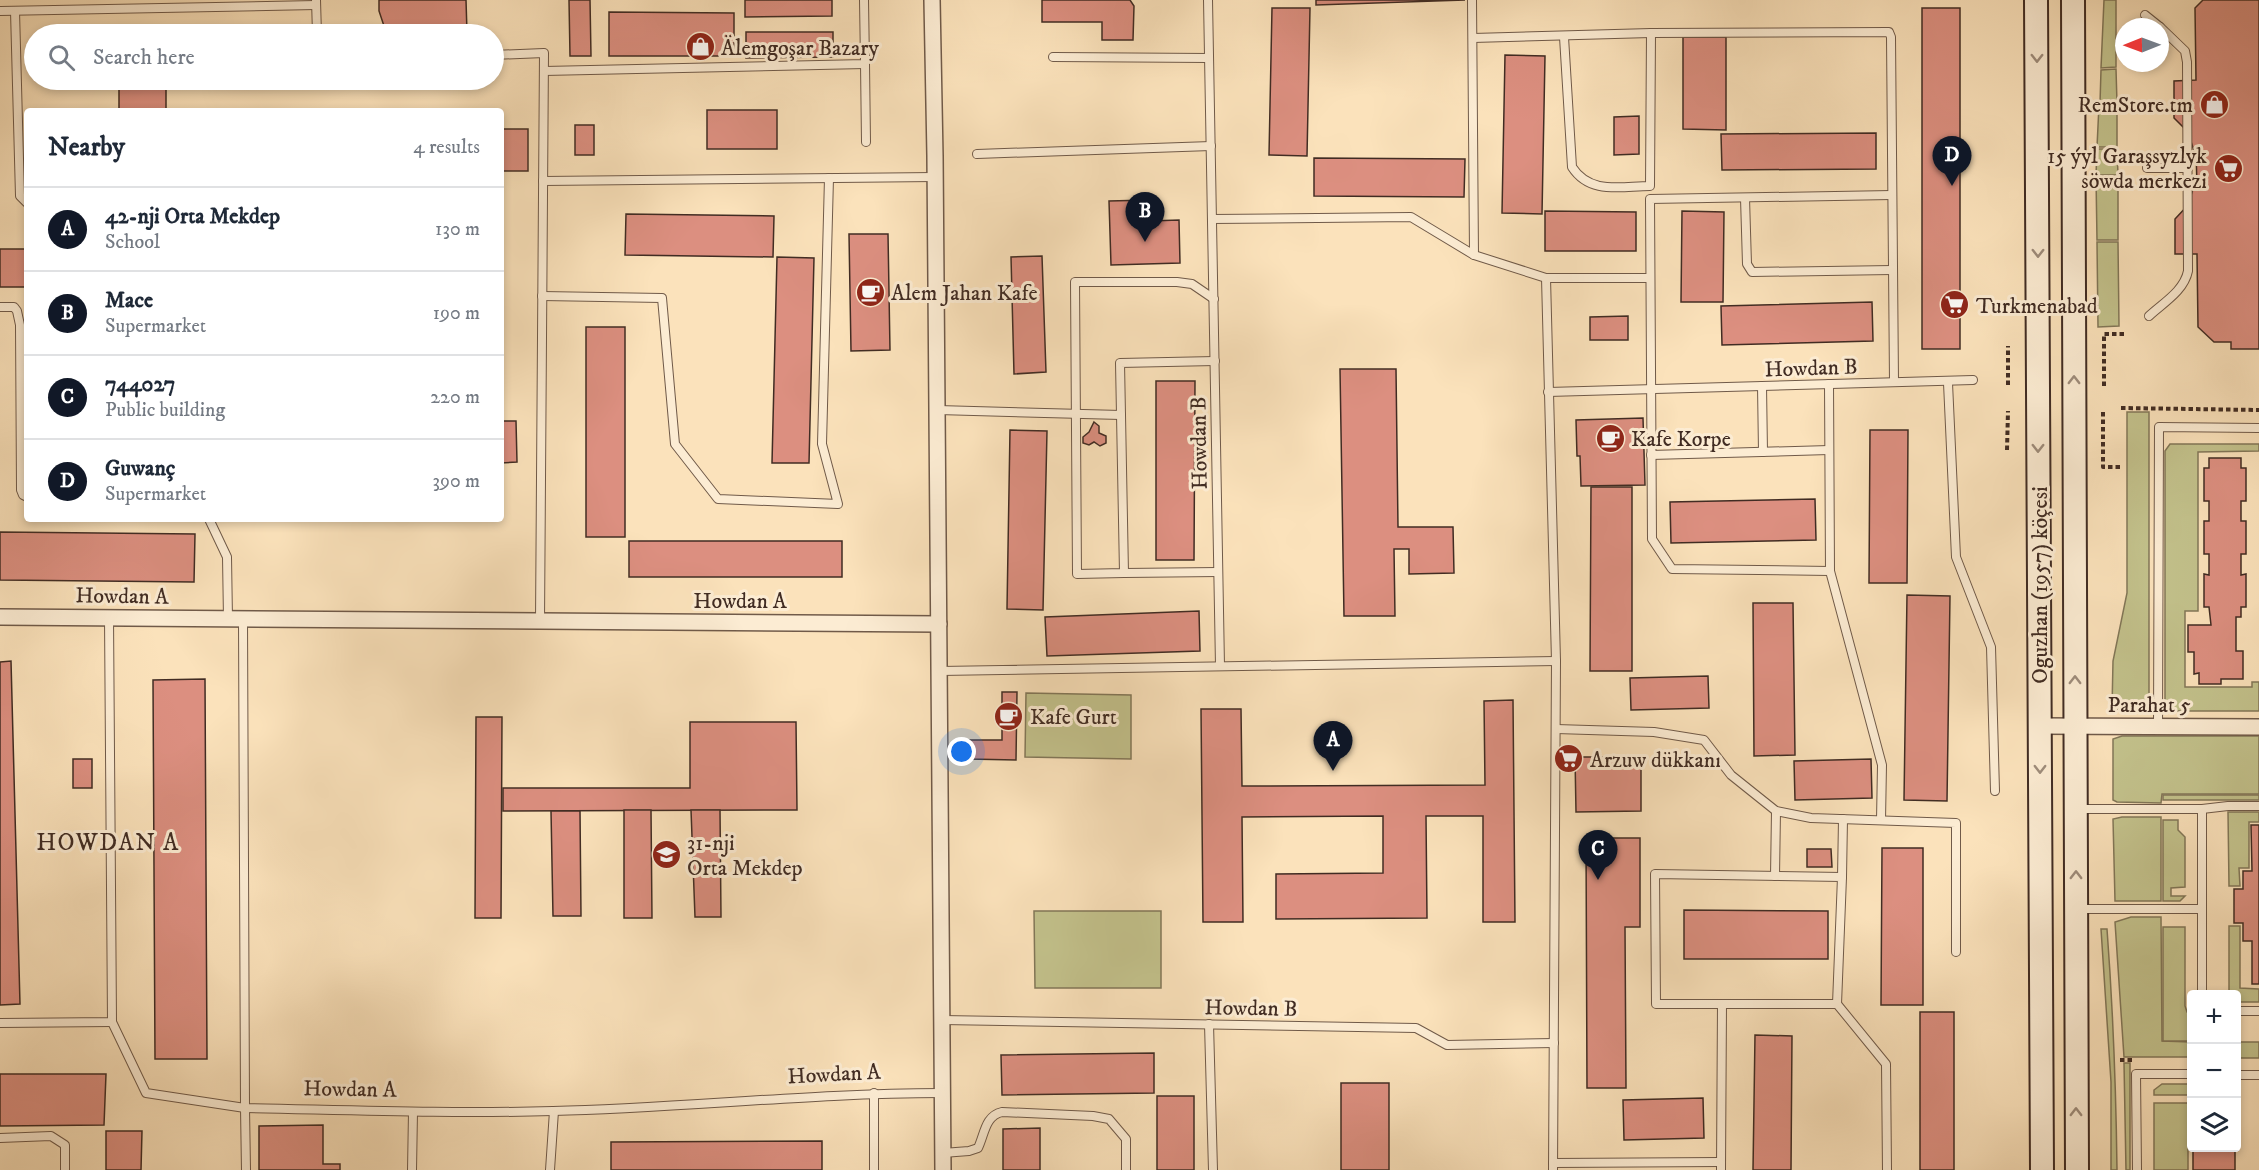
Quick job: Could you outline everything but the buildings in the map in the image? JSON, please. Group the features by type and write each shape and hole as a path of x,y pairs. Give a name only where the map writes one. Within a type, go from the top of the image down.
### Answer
{"main road":[{"name":"Oguzhan (1957) köçesi","path":"2036,0 2042,1170"},
{"name":"Oguzhan (1957) köçesi","path":"2073,0 2077,1170"}],"street":[{"path":"932,0 938,410 943,1170"},
{"name":"Howdan A","path":"0,617 939,624"},
{"name":"Parahat 5","path":"2040,726 2259,727"}],"lane":[{"path":"864,0 866,142"},
{"name":"Howdan B","path":"1208,0 1220,666"},
{"path":"1472,0 1474,255"},
{"path":"0,11 316,3 317,24"},
{"path":"15,11 20,196 24,200"},
{"path":"2145,15 2149,18"},
{"path":"1473,38 1887,30 1891,37 1894,382"},
{"path":"1651,33 1649,278 1652,539 1672,569 1830,571"},
{"path":"2149,316 2186,281 2188,272 2185,51 2169,36"},
{"path":"1564,37 1572,166 1578,177 1593,186 1650,186"},
{"path":"504,55 544,53 540,622"},
{"path":"1053,57 1209,58"},
{"path":"544,70 865,64"},
{"path":"977,154 1211,146"},
{"path":"2147,168 2188,168"},
{"path":"543,181 935,177"},
{"path":"542,296 662,298 675,444 718,500 838,504 822,444 829,178"},
{"path":"1650,199 1892,195"},
{"path":"1745,198 1747,264 1752,272 1892,270"},
{"path":"1212,219 1411,217 1474,255 1546,278 1649,278"},
{"path":"1546,278 1556,661 1553,1166 1721,1166 1722,1004"},
{"path":"1214,299 1192,284 1177,282 1075,282 1077,574 1218,572"},
{"path":"0,307 14,307 23,325 21,490 24,496"},
{"path":"1124,573 1120,363 1215,361"},
{"name":"Howdan B","path":"1548,392 1973,381"},
{"path":"1948,383 1956,557 1991,647 1995,791"},
{"path":"1829,384 1830,571 1882,765 1881,820"},
{"path":"1762,386 1763,452"},
{"path":"938,410 1121,415"},
{"path":"2158,726 2159,428 2259,428"},
{"path":"1651,455 1829,450"},
{"path":"211,522 227,558 236,620 246,1170"},
{"path":"0,1023 112,1022 109,617"},
{"path":"940,671 1556,661"},
{"path":"1556,729 1654,732 1704,740 1731,775 1776,811 1811,818 1956,824 1956,952"},
{"path":"2076,809 2202,809 2259,806"},
{"path":"2202,809 2202,990"},
{"path":"1775,876 1776,811"},
{"path":"1843,819 1837,1004 1886,1064 1887,1170"},
{"path":"1837,1004 1656,1004 1655,874 1842,877"},
{"path":"2076,909 2202,909"},
{"path":"2241,1011 2259,1011"},
{"name":"Howdan B","path":"942,1020 1416,1028 1447,1045 1554,1043"},
{"name":"Howdan A","path":"112,1022 146,1093 245,1108 413,1112 554,1111 874,1093 942,1093"},
{"path":"1209,1024 1212,1170"},
{"path":"2137,1170 2136,1074 2187,1074"},
{"path":"2241,1075 2259,1075"},
{"path":"874,1093 874,1170"},
{"path":"550,1170 554,1111"},
{"path":"412,1170 413,1112"},
{"path":"943,1153 978,1148 985,1127 995,1113 1093,1116 1109,1119 1126,1139 1126,1170"},
{"path":"0,1138 51,1136 64,1145 65,1170"}],"path":[{"path":"2104,386 2104,334 2125,334"},
{"path":"2008,346 2008,385"},
{"path":"2121,408 2259,410"},
{"path":"2007,411 2007,450"},
{"path":"2103,412 2103,467 2121,467"}],"shaded area":[{"path":"2104,0 2116,0 2115,67 2101,68"},
{"path":"2115,69 2117,103 2100,103 2101,70"},
{"path":"2099,105 2117,105 2117,147 2097,147"},
{"path":"2097,149 2117,149 2118,175 2096,175"},
{"path":"2096,177 2118,177 2118,240 2097,240"},
{"path":"2097,242 2118,242 2119,326 2098,327"},
{"path":"2127,412 2149,412 2149,709 2112,709 2113,661 2127,593"},
{"path":"2170,444 2259,444 2259,451 2198,452 2198,611 2185,611 2185,687 2252,687 2252,682 2259,682 2259,711 2170,711 2165,704 2165,451"},
{"path":"1026,693 1131,695 1131,759 1025,757"},
{"path":"2122,736 2259,736 2259,794 2162,794 2161,803 2117,802 2113,800 2113,739"},
{"path":"2163,795 2259,795 2259,800 2163,800"},
{"path":"2228,812 2259,812 2259,822 2249,822 2249,868 2239,868 2240,886 2229,886"},
{"path":"2161,817 2161,901 2115,901 2113,819"},
{"path":"2163,820 2178,820 2178,830 2185,837 2185,887 2171,888 2171,896 2185,896 2180,901 2163,901"},
{"path":"1034,911 1161,911 1161,988 1035,988"},
{"path":"2131,917 2161,917 2162,1041 2187,1042 2187,1057 2124,1057 2115,922"},
{"path":"2229,926 2240,926 2240,988 2259,989 2259,1002 2241,1002 2241,990 2229,990"},
{"path":"2163,927 2185,927 2187,1041 2163,1041"},
{"path":"2101,929 2107,929 2109,959 2117,1170 2111,1170 2111,1082"},
{"path":"2241,1042 2259,1042 2259,1058 2241,1058"},
{"path":"2124,1063 2130,1063 2130,1170 2126,1170"},
{"path":"2162,1084 2187,1084 2187,1095 2154,1095 2154,1090"},
{"path":"2154,1103 2187,1103 2188,1170 2154,1170"}],"place":[{"name":"Älemgoşar Bazary","path":"700,47"},
{"name":"RemStore.tm","path":"2214,104"},
{"name":"15 ýyl Garaşsyzlyk söwda merkezi","path":"2228,168"},
{"name":"Guwanç","path":"1952,186"},
{"name":"Mace","path":"1145,242"},
{"name":"Alem Jahan Kafe","path":"870,292"},
{"name":"Turkmenabad","path":"1955,305"},
{"name":"Kafe Korpe","path":"1610,438"},
{"name":"Kafe Gurt","path":"1009,716"},
{"name":"Arzuw dükkanı","path":"1569,759"},
{"name":"42-nji Orta Mekdep","path":"1333,771"},
{"name":"31-nji Orta Mekdep","path":"666,855"},
{"name":"744027","path":"1598,880"}],"district":[{"name":"HOWDAN A","path":"108,842"}]}
